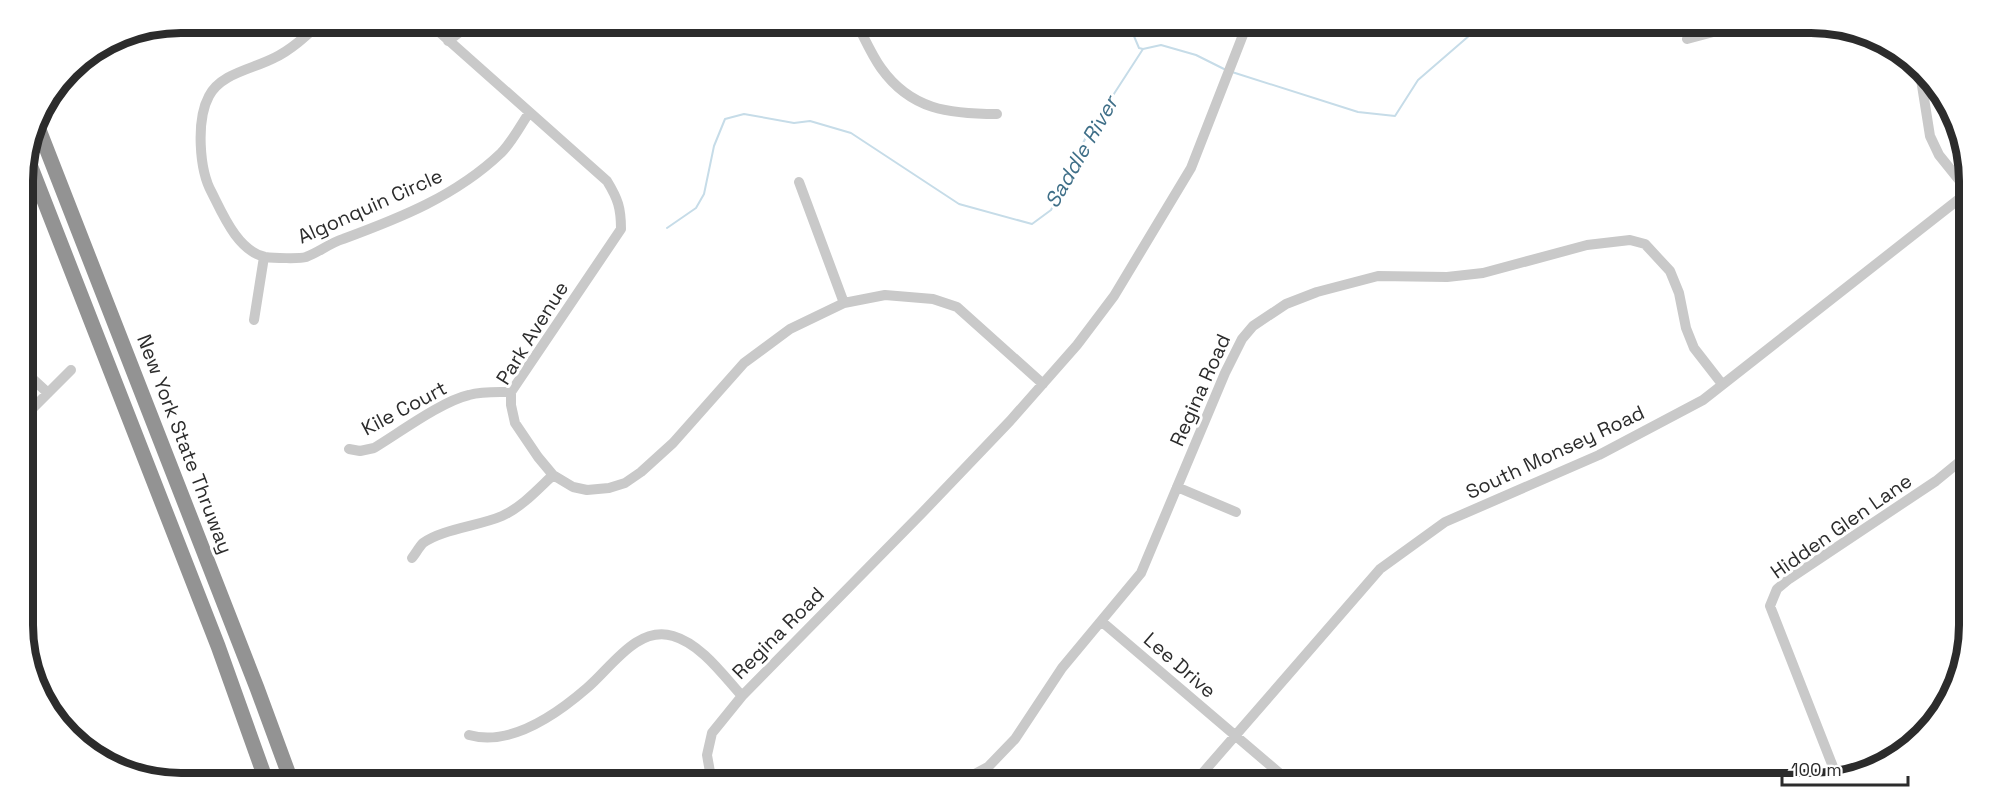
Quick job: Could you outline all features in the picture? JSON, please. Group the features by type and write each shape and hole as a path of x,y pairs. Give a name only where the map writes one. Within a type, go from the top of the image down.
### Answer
{"highway":[{"name":"New York State Thruway","path":"41,134 254,678 288,773"},
{"path":"33,172 213,636 263,773"}],"street":[{"path":"254,320 264,257 232,233 206,182 200,138 203,118 209,96 225,79 275,58 309,33"},
{"name":"Park Avenue","path":"440,33 607,181 621,210 621,229 511,392 515,423 553,475 573,487 587,490 609,488 625,483 673,443 744,363 790,328 844,303 885,296 933,299 957,307 1043,384"},
{"path":"448,41 458,33"},
{"path":"862,33 881,67 894,83 923,104 942,111 997,114"},
{"name":"Regina Road","path":"711,773 707,755 712,733 742,696 922,513 1043,384 1077,345 1114,296 1191,168 1244,33"},
{"path":"1687,39 1710,33"},
{"path":"1922,83 1930,136 1939,155 1959,180"},
{"name":"Algonquin Circle","path":"264,257 304,258 339,240 385,223 440,198 466,182 502,152 529,112"},
{"path":"799,182 844,303"},
{"name":"South Monsey Road","path":"1203,773 1380,569 1389,562 1445,522 1599,455 1703,400 1959,198"},
{"name":"Regina Road","path":"977,773 988,767 1015,739 1062,668 1141,573 1225,373 1242,339 1253,326 1286,304 1306,296 1378,276 1447,277 1483,273 1587,245 1630,240 1645,244 1670,271 1679,293 1686,328 1694,348 1722,384"},
{"path":"33,408 71,370"},
{"path":"33,379 48,393"},
{"name":"Kile Court","path":"349,449 360,451 374,447 466,395 511,392"},
{"name":"Hidden Glen Lane","path":"1835,771 1770,606 1777,589 1789,579 1936,481 1959,462"},
{"path":"412,558 422,544 438,534 504,515 524,501 553,475"},
{"path":"1177,487 1236,512"},
{"name":"Lee Drive","path":"1101,621 1279,773"},
{"path":"469,735 483,739 500,737 525,729 562,707 588,687 639,641 656,634 673,636 694,647 742,696"}],"waterway":[{"path":"1133,33 1139,48 1143,49"},
{"name":"Saddle River","path":"1232,72 1358,112 1395,116 1418,80 1472,33"},
{"name":"Saddle River","path":"667,228 696,208 704,194 714,146 725,119 744,114 794,123 810,121 851,133 959,204 1032,224 1051,210 1086,137 1143,49 1161,45 1196,55 1226,70"}]}
